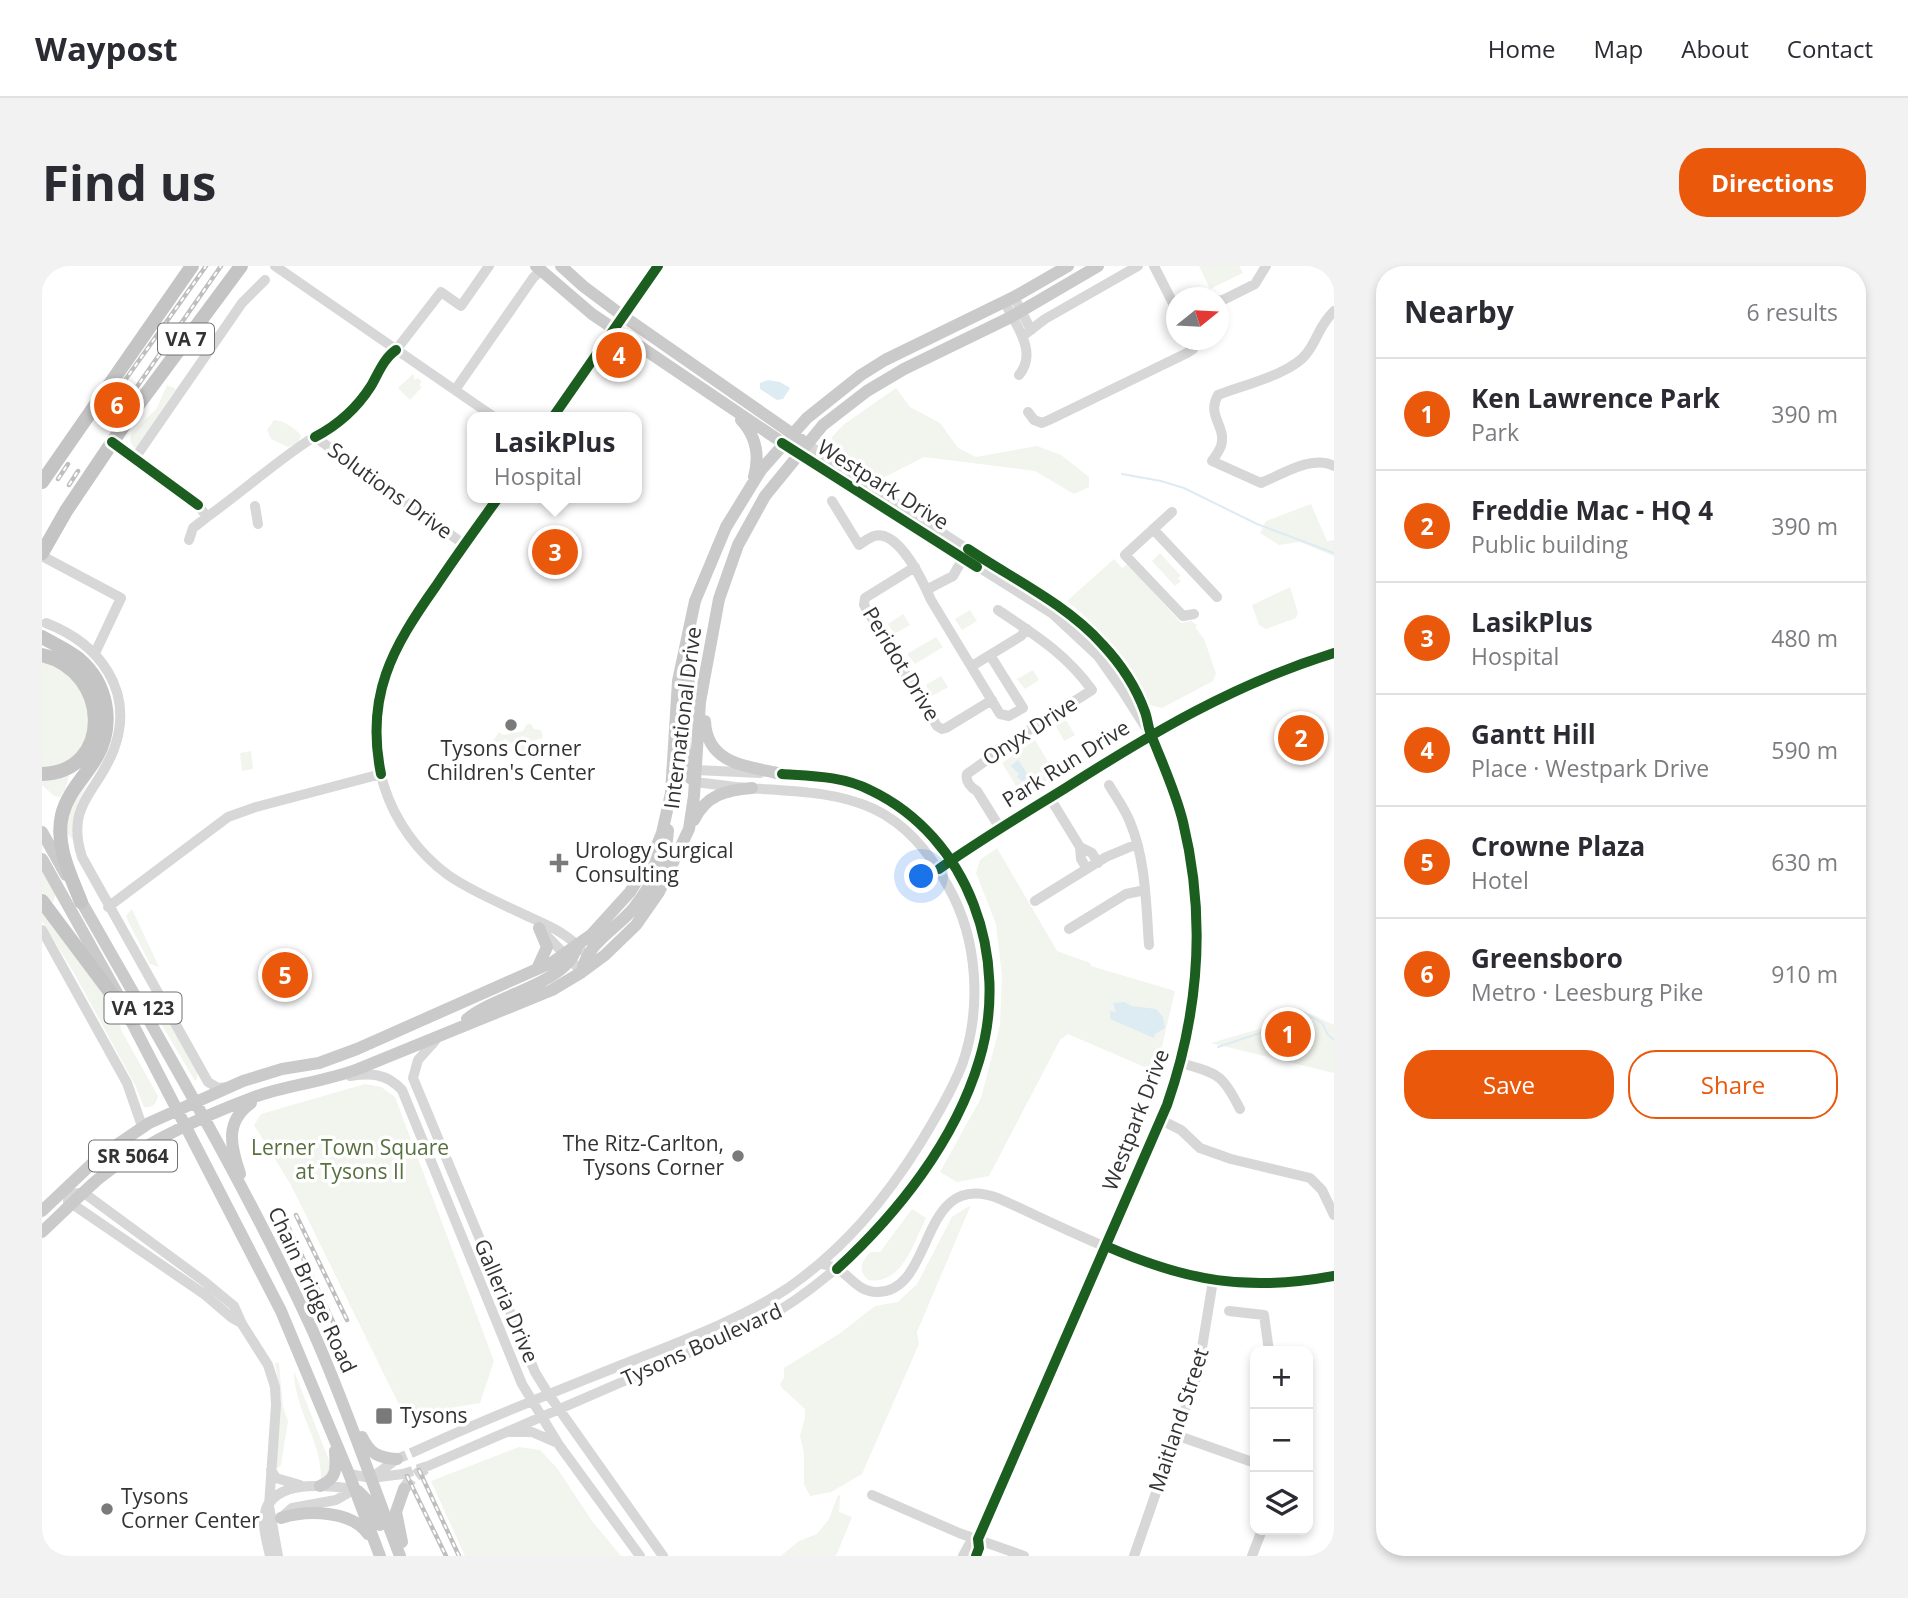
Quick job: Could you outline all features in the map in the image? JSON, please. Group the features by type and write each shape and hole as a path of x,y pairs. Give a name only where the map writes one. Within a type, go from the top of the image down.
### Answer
{"highway":[{"name":"VA 7","path":"42,482 192,266"},
{"name":"VA 7","path":"42,555 66,511 112,442 240,266"},
{"path":"44,630 87,666 99,685 106,705 107,727 101,748 66,802 60,828 63,853 81,902"},
{"path":"42,655 64,663 80,677 91,695 95,717 92,739 83,755 68,768 42,774"},
{"path":"42,901 131,1020"}],"main road":[{"name":"Westpark Drive","path":"561,266 623,316 792,432 803,449"},
{"name":"International Drive","path":"42,1211 99,1157 142,1126 262,1074 336,1058 572,953 605,922 630,892 653,855 667,817 678,681 695,601 712,556 752,482 792,432 824,402 872,368 1068,266"},
{"name":"International Drive","path":"42,1232 98,1180 130,1157 187,1127 268,1093 334,1078 552,990 622,939 660,892 689,829 704,677 719,599 738,545 765,496 835,415 880,383 1017,314 1098,266"},
{"name":"Westpark Drive","path":"539,268 568,295 614,329 782,443 803,449"},
{"path":"731,409 746,425 754,440 757,456 752,482"},
{"path":"688,633 691,670 685,755 693,773"},
{"path":"704,677 706,735 715,750 739,764 782,774"},
{"path":"689,829 700,808 709,799 728,791 752,788"},
{"path":"587,964 650,884 665,853 667,817"},
{"name":"Chain Bridge Road","path":"42,832 141,1004 293,1290 337,1386 363,1459 359,1492 363,1512 379,1555"},
{"name":"Chain Bridge Road","path":"42,859 131,1020 276,1300 334,1436 361,1476 400,1556"},
{"path":"537,969 547,947 539,928"},
{"path":"451,1030 485,1006 555,974 572,953"},
{"path":"253,1211 230,1137 239,1115 268,1093"},
{"path":"337,1386 369,1450 376,1456 397,1459"},
{"path":"320,1486 331,1482 337,1466 334,1436"},
{"path":"361,1476 359,1492 377,1517 393,1556"},
{"path":"404,1489 396,1512 406,1556"},
{"path":"281,1518 317,1514 354,1520 362,1526 379,1555"}],"street":[{"path":"275,266 487,412"},
{"path":"189,540 193,528 328,430 354,407 390,354 441,292 461,306 489,266"},
{"path":"556,412 658,266"},
{"path":"1028,333 1045,319 1138,266"},
{"path":"1154,266 1166,288"},
{"path":"1229,297 1255,284 1266,266"},
{"path":"455,390 539,268"},
{"path":"135,458 242,303 265,280"},
{"path":"1009,299 1028,333 1025,369 1019,375"},
{"path":"1334,311 1322,323 1307,353 1293,366 1219,395 1213,404 1221,433 1221,444 1212,461 1261,483 1312,463 1322,461 1334,466"},
{"path":"1028,412 1034,421 1042,423 1192,350"},
{"name":"Solutions Drive","path":"315,437 465,545"},
{"path":"112,442 198,505 207,517"},
{"name":"Westpark Drive","path":"803,449 966,554 1059,607 1103,645 1117,662 1145,713 1150,734 1168,775 1183,821 1194,882 1196,970 1181,1063 1161,1120 978,1539 976,1556"},
{"path":"832,501 859,545 875,536 884,537 901,549 915,567 931,600 992,700 1003,716 1009,716 1023,708 990,655"},
{"path":"494,503 399,641 385,673 376,724 381,775 399,820 431,860 449,876 469,888 545,924 572,953 587,964"},
{"path":"255,506 258,524"},
{"path":"1172,512 1125,555 1183,616 1194,614"},
{"path":"1153,529 1217,597"},
{"path":"928,589 953,576 966,554"},
{"path":"42,555 121,598 95,653"},
{"name":"Peridot Drive","path":"915,567 865,598 864,605 937,726 947,728 992,700"},
{"name":"Onyx Drive","path":"998,610 1047,642 1065,658 1092,690 969,771 967,780 1000,828"},
{"path":"972,666 1021,636 1027,629"},
{"path":"44,630 68,633 95,653 112,678 119,701 121,716 112,753 82,804 77,835 82,857 208,1082 218,1088 228,1087"},
{"name":"Park Run Drive","path":"939,869 1150,734 1251,683 1334,653"},
{"name":"Tysons Boulevard","path":"418,1450 477,1423 722,1324 765,1302 820,1263 862,1224 904,1170 950,1093 963,1062 974,1001 971,951 956,901 939,869 922,846 898,824 875,809 835,796 752,788 673,765"},
{"name":"Tysons Boulevard","path":"428,1466 771,1316 815,1287 871,1237 916,1181 957,1112 979,1061 987,1025 989,965 975,909 952,859 936,838 914,817 871,790 826,776 693,773"},
{"path":"108,907 228,817 256,807 381,775"},
{"path":"1109,785 1129,819 1137,844 1145,890 1149,945"},
{"path":"1050,798 1080,847 1081,859 1087,870"},
{"path":"1035,901 1125,847 1137,844"},
{"path":"1080,847 1092,852 1097,863"},
{"path":"1069,929 1126,894 1145,890"},
{"path":"526,916 587,964"},
{"path":"42,930 127,1083 142,1126"},
{"name":"Galleria Drive","path":"451,1030 421,1054 413,1078 531,1362 549,1395 663,1556"},
{"path":"1181,1063 1223,1079 1240,1109"},
{"name":"Galleria Drive","path":"334,1078 377,1074 390,1079 402,1090 517,1373 559,1445 640,1556"},
{"path":"1161,1120 1181,1130 1200,1148 1231,1159 1310,1178 1322,1190 1334,1215"},
{"path":"60,1194 85,1193 234,1306 268,1365 275,1387 269,1506 279,1556"},
{"path":"60,1194 204,1294 242,1324"},
{"path":"820,1263 837,1269 866,1290 881,1292 896,1287 907,1276 943,1209 963,1195 979,1194 1000,1199 1148,1264 1213,1281 1264,1284 1334,1276"},
{"path":"836,1250 837,1269"},
{"name":"Maitland Street","path":"1134,1556 1200,1365 1213,1281"},
{"path":"1229,1311 1264,1315 1268,1346"},
{"path":"502,1433 532,1432 559,1445"},
{"path":"1176,1435 1250,1461"},
{"path":"361,1476 397,1459"},
{"path":"270,1470 276,1478 304,1486 359,1492"},
{"path":"361,1476 403,1474"},
{"path":"270,1556 264,1522 269,1506 284,1492 304,1486"},
{"path":"279,1556 278,1531 281,1518 292,1508 336,1500 359,1492"},
{"path":"872,1495 1024,1556"},
{"path":"1252,1556 1260,1535"},
{"name":"Westpark Drive","path":"963,1556 969,1545 978,1539"}],"green space":[{"path":"1199,266 1239,266 1243,273 1214,287 1209,287"},
{"path":"413,374 415,380 418,378 422,382 419,385 422,387 410,400 398,388"},
{"path":"167,385 176,389 134,448 130,441 131,434 157,408"},
{"path":"896,388 910,407 940,423 958,448 976,457 1037,446 1061,455 1089,477 1089,487 1074,494 1035,471 924,457 883,478 834,450 832,437 843,425"},
{"path":"274,420 286,423 296,431 301,436 298,443 288,447 271,439 267,430"},
{"path":"1311,504 1327,541 1334,540 1334,556 1300,542 1279,545 1260,533 1266,521"},
{"path":"1160,553 1181,576 1178,578 1181,581 1175,586 1152,561"},
{"path":"1114,559 1122,568 1128,564 1181,623 1191,621 1197,625 1195,627 1204,639 1216,673 1213,681 1162,708 1150,705 1114,648 1093,624 1067,601"},
{"path":"1290,587 1298,613 1296,618 1266,629 1259,625 1252,605"},
{"path":"970,610 977,621 962,630 955,619"},
{"path":"903,614 910,625 894,634 888,624"},
{"path":"936,637 943,647 915,664 907,654"},
{"path":"42,659 59,665 90,699 90,737 72,761 42,770"},
{"path":"1033,670 1039,680 1025,689 1017,679"},
{"path":"941,676 948,687 932,696 926,685"},
{"path":"1066,720 1075,735 1064,741 1056,726"},
{"path":"527,724 541,730 543,738 535,740 526,754 505,739 498,748 491,744 499,732 503,735 523,731"},
{"path":"1035,740 1056,775 1022,796 1002,763"},
{"path":"104,751 107,751 108,755 87,785 78,804 73,840 67,833 68,809"},
{"path":"251,751 253,769 242,771 240,753"},
{"path":"69,776 60,797 54,796 42,785 42,779"},
{"path":"997,848 1057,951 1090,963 1091,966 1175,991 1156,1072 1068,1034 1060,1040 989,1176 957,1182 940,1172 981,1098 1000,1025 1002,976 996,924 976,873 980,860"},
{"path":"42,870 56,894 53,902 42,892"},
{"path":"42,906 88,966 110,1000 121,1030 158,1096 152,1106 144,1107 135,1085 74,973 42,921"},
{"path":"132,909 159,967 150,964 129,923 126,916"},
{"path":"1311,1014 1334,1025 1334,1073 1211,1043"},
{"path":"164,1019 169,1019 197,1072 195,1081 162,1025"},
{"name":"Lerner Town Square at Tysons II","path":"365,1084 381,1087 395,1097 494,1361 480,1403 407,1421 291,1185 254,1125 261,1114"},
{"path":"969,1206 917,1332 919,1344 862,1474 831,1492 810,1496 804,1484 804,1454 800,1436 805,1409 782,1388 780,1384 784,1378 784,1368 839,1334 875,1306 898,1302 917,1284 952,1217"},
{"path":"912,1209 926,1218 905,1260 890,1276 880,1280 868,1280 862,1269 865,1259 870,1252 880,1252"},
{"path":"275,1363 279,1363 283,1407 288,1421 281,1465 277,1469 275,1462 281,1399"},
{"path":"294,1371 330,1463 330,1471 321,1479 317,1452 298,1399"},
{"path":"519,1447 540,1450 557,1468 592,1521 621,1556 465,1556 431,1481"},
{"path":"838,1495 839,1512 852,1517 836,1556 781,1556 799,1541 817,1534 829,1519"}],"shaded area":[{"path":"768,380 780,382 790,388 783,399 777,400 760,389 760,383"},
{"path":"1018,760 1029,776 1023,782 1011,766"},
{"path":"1125,1002 1131,1006 1156,1009 1163,1017 1165,1028 1155,1034 1154,1038 1110,1019 1110,1011 1116,1012 1113,1003"}],"waterway":[{"path":"1122,474 1184,488 1257,524 1334,553"},
{"path":"1218,1047 1260,1033 1292,1009 1300,1010 1322,1023 1334,1040"}],"tunnel":[{"path":"397,1459 418,1450"},
{"path":"403,1474 428,1466"},
{"path":"404,1489 411,1479 428,1466"}],"railway":[{"path":"123,383 206,266"},
{"path":"134,391 221,266"},
{"path":"58,479 68,464"},
{"path":"69,485 78,471"},
{"path":"296,1215 347,1320"},
{"path":"286,1222 335,1326"},
{"path":"419,1470 459,1556"},
{"path":"407,1476 446,1556"}],"cycle path":[{"path":"556,412 658,266"},
{"path":"315,437 353,409 396,350"},
{"path":"112,442 198,505"},
{"path":"782,443 977,567"},
{"path":"381,774 377,720 386,674 395,652 420,609 494,503"},
{"path":"968,549 1072,616 1109,651 1132,685 1145,712 1183,822 1195,893 1196,929 1192,1000 1178,1070 1167,1105 978,1539 976,1556"},
{"path":"939,869 1097,768 1162,730 1262,679 1334,653"},
{"path":"782,774 827,778 860,785 904,811 933,838 956,869 974,904 985,942 989,982 988,1022 969,1091 940,1147 922,1174 882,1224 837,1269"},
{"path":"1106,1246 1163,1268 1217,1280 1273,1283 1334,1276"}],"place":[{"name":"Gantt Hill","path":"619,355"},
{"name":"Greensboro","path":"117,405"},
{"name":"LasikPlus","path":"555,552"},
{"name":"Tysons Corner Children's Center","path":"511,725"},
{"name":"Freddie Mac - HQ 4","path":"1301,738"},
{"name":"Urology Surgical Consulting","path":"559,863"},
{"name":"Crowne Plaza","path":"285,975"},
{"name":"Ken Lawrence Park","path":"1288,1034"},
{"name":"The Ritz-Carlton, Tysons Corner","path":"738,1156"},
{"name":"Tysons","path":"384,1416"},
{"name":"Tysons Corner Center","path":"107,1509"}]}
